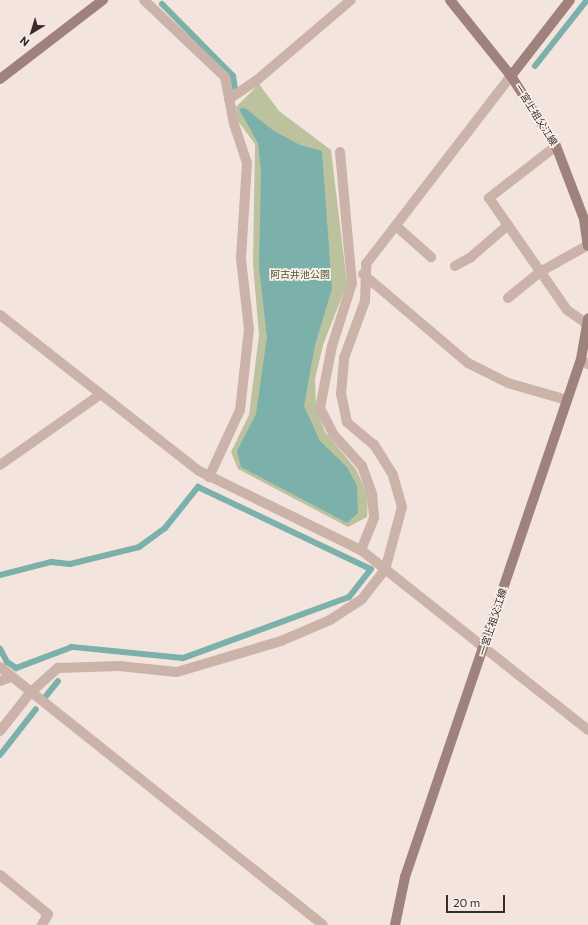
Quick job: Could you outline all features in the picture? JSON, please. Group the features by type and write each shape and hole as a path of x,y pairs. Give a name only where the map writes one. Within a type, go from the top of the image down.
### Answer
{"main road":[{"path":"0,79 103,0"},
{"name":"一宮上祖父江線","path":"450,0 512,76 556,146 584,219 588,246"},
{"path":"512,76 570,0"},
{"name":"一宮上祖父江線","path":"395,925 405,877 486,647 567,400 584,362 588,321"}],"street":[{"path":"144,0 225,77 229,99 247,163 241,259 249,329 240,410 209,477"},
{"path":"229,99 257,80 351,0"},
{"path":"0,731 30,693 58,668 119,666 177,672 281,641 330,620 362,599 385,570 402,507 393,475 374,445 347,422 341,394 344,358 366,302 366,264 512,76"},
{"path":"556,146 489,198 567,310 588,321"},
{"path":"340,152 352,265 352,283 332,346 320,408 334,435 362,466 372,494 374,518 361,550"},
{"path":"455,266 471,257 508,225"},
{"path":"396,226 431,258"},
{"path":"508,298 540,272 588,246"},
{"path":"352,265 468,363 508,383 567,400"},
{"path":"0,315 209,477 361,550 486,647 588,730"},
{"path":"0,465 101,394"},
{"path":"0,667 30,693 323,925"},
{"path":"0,681 11,677"},
{"path":"0,875 48,914 42,925"}],"green space":[{"name":"阿古井池公園","path":"259,84 279,111 331,150 347,284 323,345 315,379 316,408 325,432 356,469 368,495 367,517 348,527 238,469 231,452 249,415 259,335 253,264 255,144 238,121 236,107"}],"water":[{"name":"阿古井池公園","path":"245,108 274,131 300,145 322,151 332,289 315,345 304,406 320,441 347,467 357,486 358,513 347,523 241,467 237,451 256,414 267,337 259,267 261,172 258,143 239,109"}],"waterway":[{"path":"535,66 587,0"},
{"path":"162,4 233,76 235,88"},
{"path":"0,575 51,562 70,564 139,547 165,528 198,487 371,569 349,597 183,658 72,647 16,668 7,662 0,649"},
{"path":"46,696 58,681"},
{"path":"0,755 36,709"}]}
